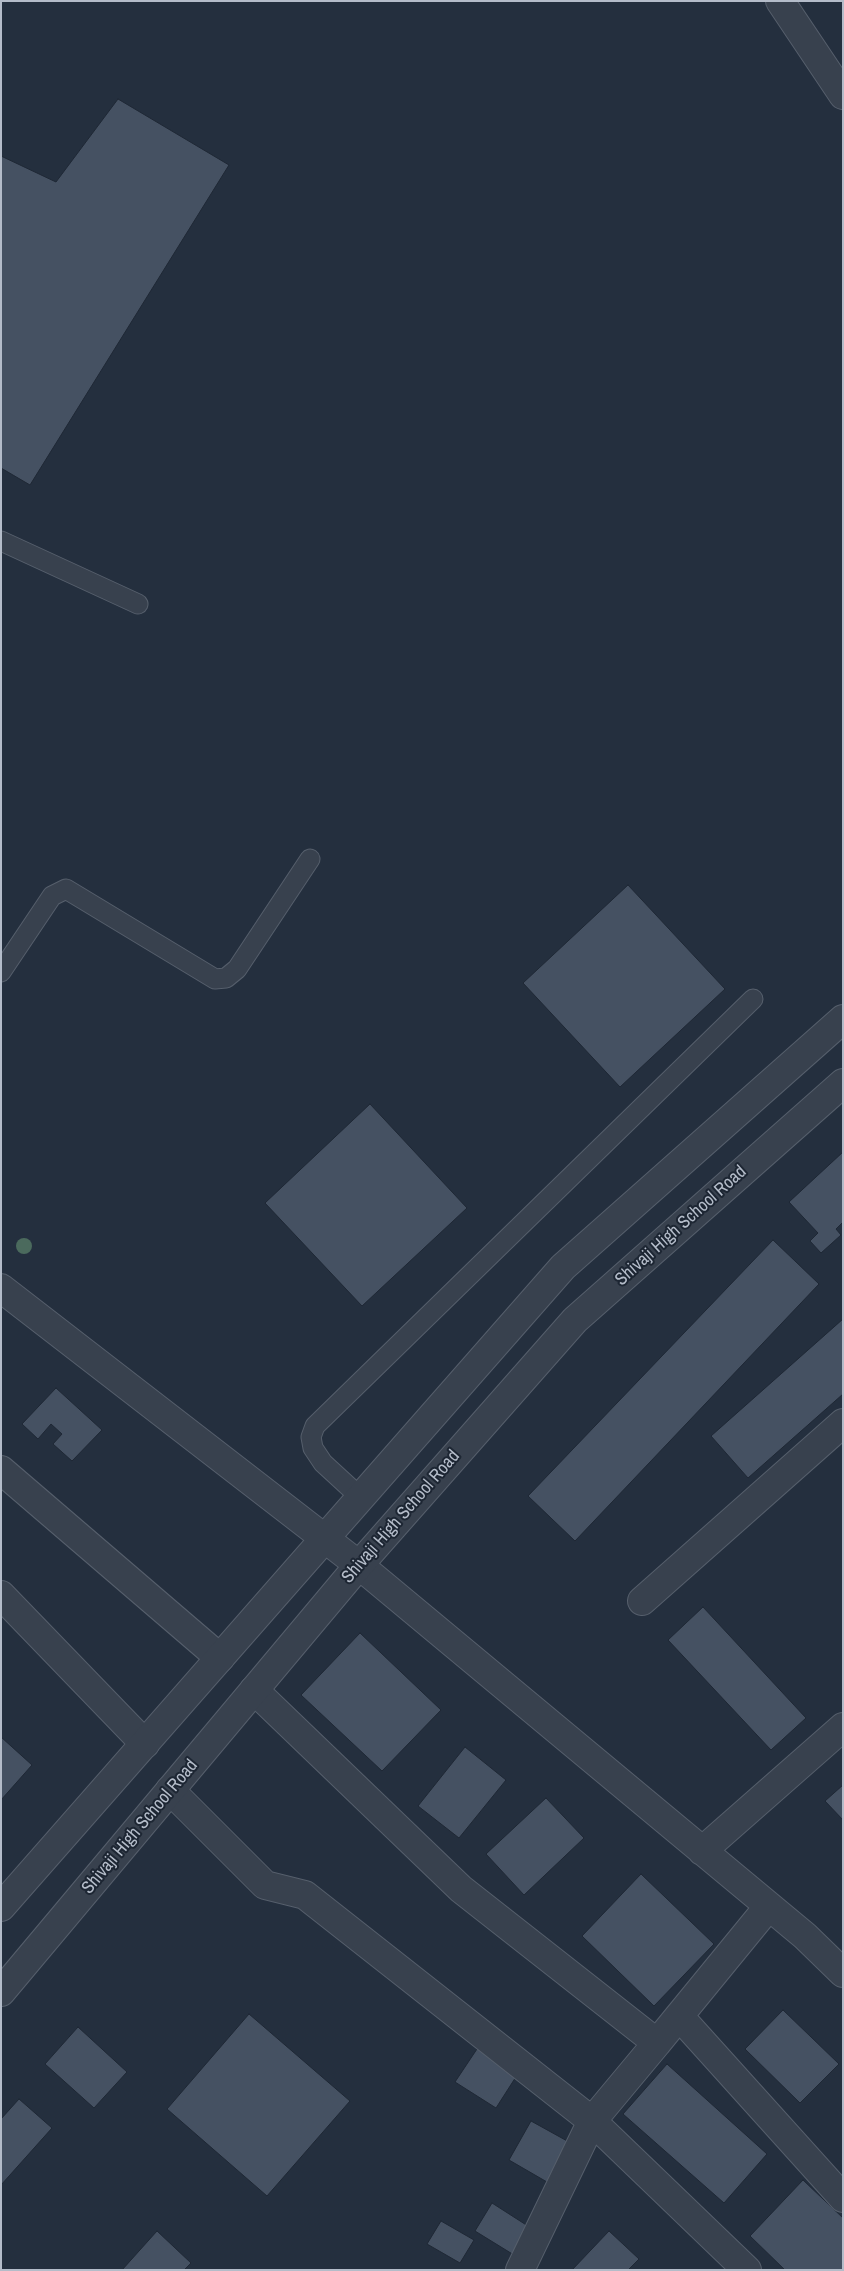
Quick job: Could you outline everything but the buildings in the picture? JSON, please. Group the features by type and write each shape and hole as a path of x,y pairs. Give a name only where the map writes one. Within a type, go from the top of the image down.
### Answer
{"street":[{"path":"780,1 843,95"},
{"path":"1,1908 563,1267 839,1030"},
{"name":"Shivaji High School Road","path":"1,1992 359,1565 575,1320 843,1083"},
{"path":"1,1288 359,1565 805,1936 843,1973"},
{"path":"642,1601 843,1423"},
{"path":"1,1470 220,1658"},
{"path":"1,1596 144,1744"},
{"path":"254,1690 461,1889 657,2043"},
{"path":"702,1851 843,1727"},
{"path":"170,1790 265,1885 304,1895 592,2121 747,2270"},
{"path":"520,2270 592,2121 769,1906"},
{"path":"679,2016 843,2198"}],"lane":[{"path":"1,541 138,604"},
{"path":"1,972 52,896 66,889 215,979 226,978 238,969 310,859"},
{"path":"360,1497 323,1463 313,1448 311,1437 315,1426 753,1000"}]}
